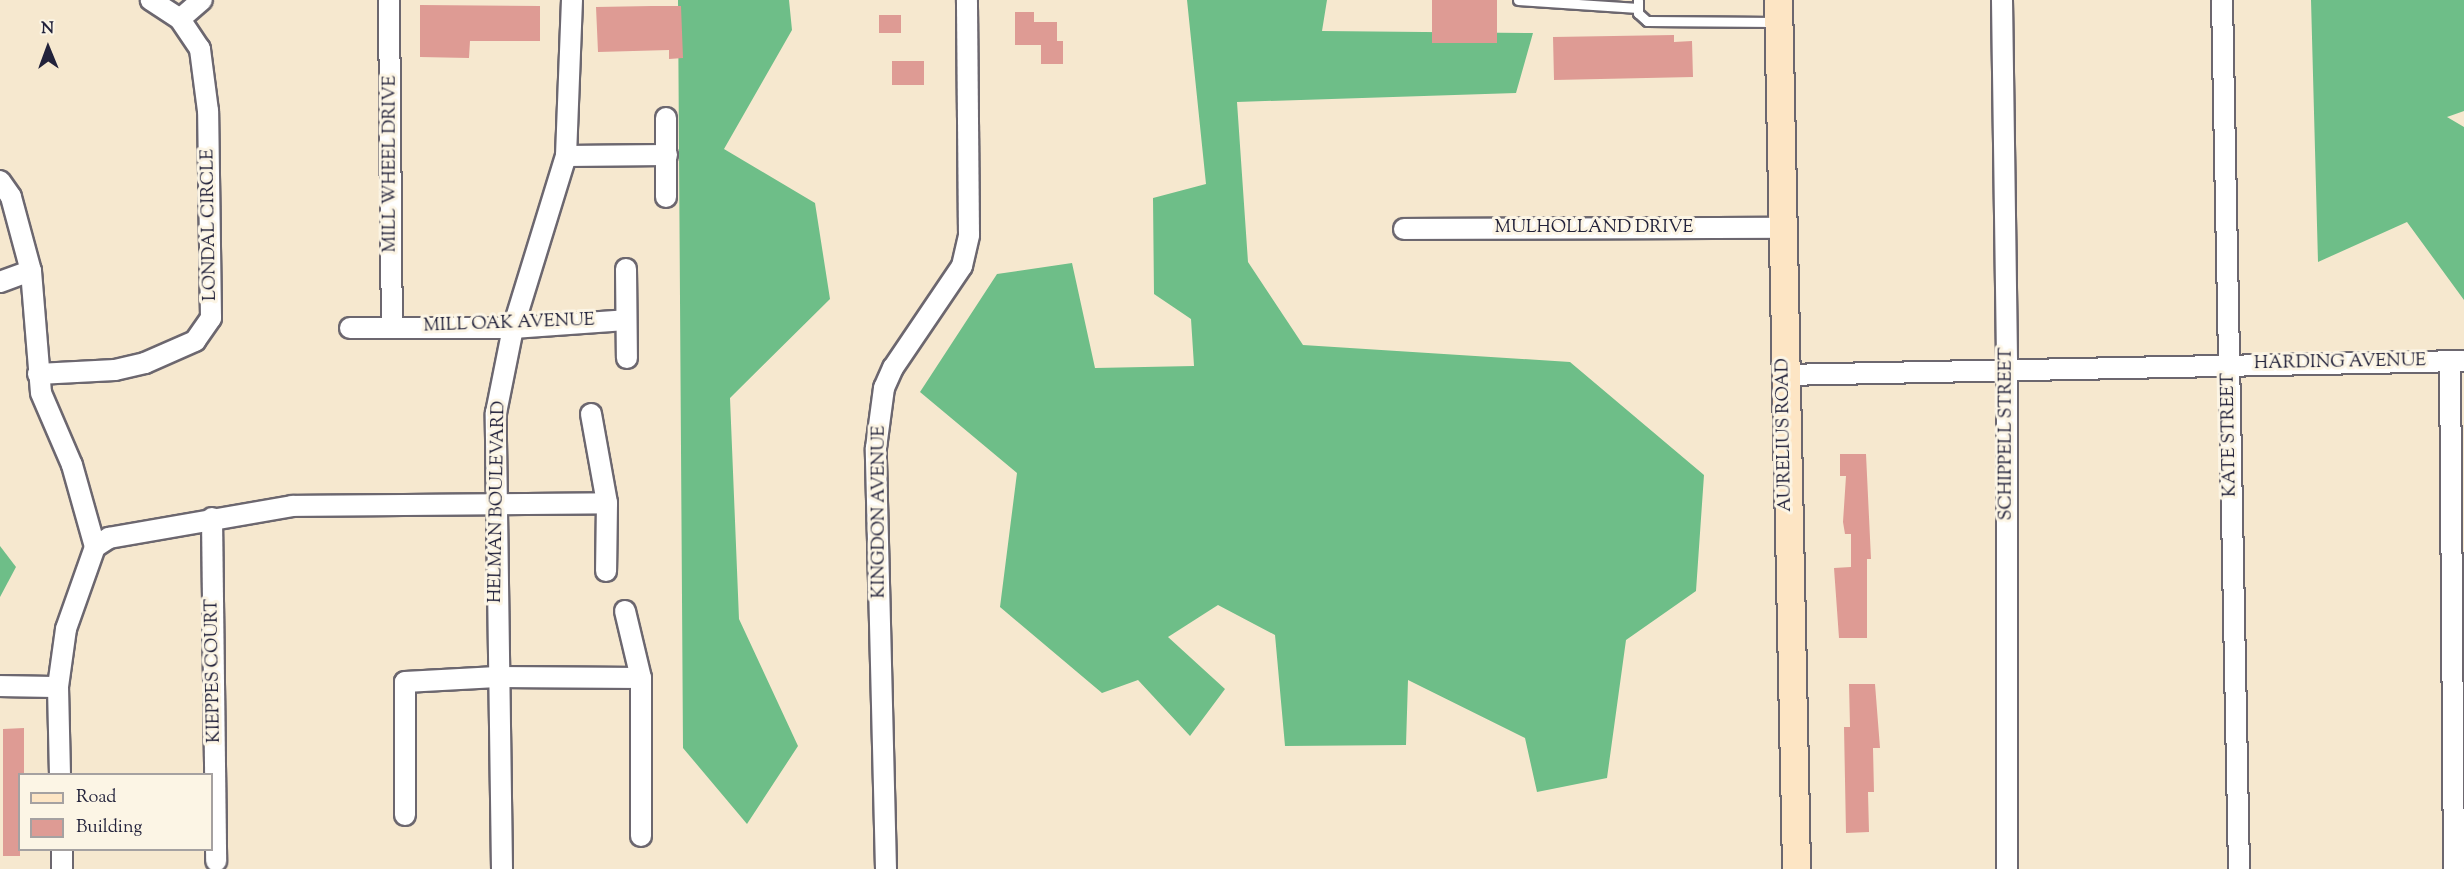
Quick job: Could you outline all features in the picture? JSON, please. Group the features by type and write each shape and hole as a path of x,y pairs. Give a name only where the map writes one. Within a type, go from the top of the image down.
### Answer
{"street":[{"name":"LONDAL CIRCLE","path":"38,374 115,370 145,363 195,341 211,318 205,73 200,48 180,19 151,0"},
{"path":"180,19 202,0"},
{"name":"MILL WHEEL DRIVE","path":"389,0 392,327"},
{"name":"HELMAN BOULEVARD","path":"502,869 497,677 496,413 513,328 566,156 572,0"},
{"name":"KINGDON AVENUE","path":"886,869 876,448 884,388 893,368 958,273 969,235 967,0"},
{"name":"SCHIPPELL STREET","path":"2002,0 2007,369 2007,869"},
{"name":"KATE STREET","path":"2222,0 2239,869"},
{"name":"AURELIUS ROAD","path":"1778,11 1783,228 1783,375 1796,869"},
{"path":"666,118 666,197"},
{"path":"566,156 667,155"},
{"path":"0,181 11,197 31,271 38,374 50,416 72,465 94,547 66,629 58,687 60,773"},
{"name":"MULHOLLAND DRIVE","path":"1404,229 1783,228"},
{"path":"626,269 627,358"},
{"path":"0,282 31,271"},
{"name":"MILL OAK AVENUE","path":"350,328 513,328 626,320"},
{"path":"2454,869 2457,361"},
{"name":"HARDING AVENUE","path":"1783,375 2457,361"},
{"path":"591,414 607,503 606,571"},
{"path":"94,547 110,538 212,518 304,506 607,503"},
{"name":"KIEPPES COURT","path":"212,518 216,861"},
{"path":"625,611 641,678 641,836"},
{"path":"405,815 405,682 497,677 641,678"},
{"path":"0,686 58,687"},
{"path":"62,851 62,869"}],"lane":[{"path":"1518,0 1638,4 1638,13 1647,21 1778,11"}],"green space":[{"path":"678,0 789,0 792,30 724,149 815,203 830,299 730,398 739,619 798,746 747,824 683,748"},
{"path":"1187,0 1327,0 1322,31 1533,33 1516,93 1237,102 1248,262 1303,345 1570,362 1704,475 1696,591 1626,640 1607,778 1537,792 1525,738 1408,680 1406,745 1285,746 1275,635 1218,605 1168,637 1225,689 1190,736 1138,680 1102,693 1000,607 1017,473 920,392 997,274 1072,263 1095,368 1194,366 1191,319 1154,294 1153,198 1206,184"},
{"path":"2311,0 2464,0 2464,111 2447,117 2464,127 2464,300 2407,222 2318,262"},
{"path":"0,546 16,567 0,597"}],"building":[{"path":"1432,0 1497,0 1497,43 1432,43"},
{"path":"420,5 540,6 540,41 470,41 469,58 420,57"},
{"path":"681,6 683,58 669,59 669,50 598,52 596,7"},
{"path":"1015,12 1034,12 1034,22 1057,22 1057,41 1063,41 1063,64 1041,64 1041,45 1015,45"},
{"path":"879,15 901,15 901,33 879,33"},
{"path":"1674,35 1674,42 1692,41 1693,77 1554,80 1553,37"},
{"path":"892,61 924,61 924,85 892,85"},
{"path":"1840,454 1866,454 1871,559 1867,559 1867,638 1839,638 1834,568 1851,567 1851,534 1845,534 1843,522 1846,476 1840,476"},
{"path":"1849,684 1875,684 1880,748 1873,748 1874,792 1868,792 1869,832 1846,833 1844,727 1850,727"},
{"path":"24,728 24,773 18,773 18,851 20,851 20,856 3,856 3,729"}]}
